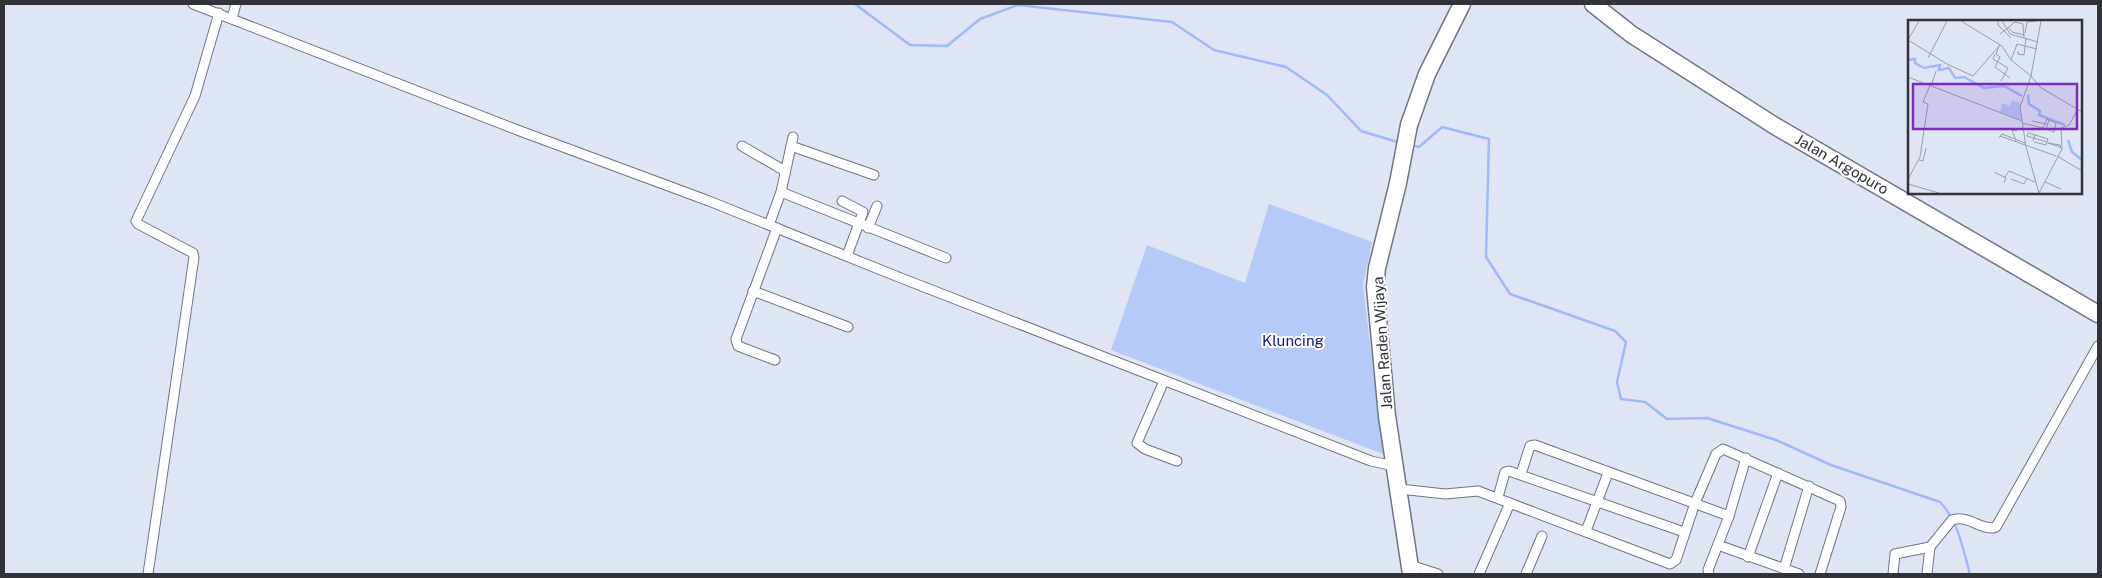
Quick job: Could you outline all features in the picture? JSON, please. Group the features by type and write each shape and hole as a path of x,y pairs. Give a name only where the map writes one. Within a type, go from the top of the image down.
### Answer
{"highway":[{"name":"Jalan Raden Wijaya","path":"1410,570 1400,489 1394,466 1375,287 1377,268 1405,140 1427,74 1462,4"},
{"name":"Jalan Argopuro","path":"1593,4 1631,34 1775,126 2098,314"}],"street":[{"path":"193,4 773,227 1164,381 1371,460 1394,466"},
{"path":"232,18 236,4"},
{"path":"148,574 194,257 192,253 138,224 136,220 195,96 219,13"},
{"path":"775,360 737,344 737,336 754,291 773,227 792,142 874,175"},
{"path":"742,146 786,171"},
{"path":"781,192 946,258"},
{"path":"842,201 862,210 864,226"},
{"path":"846,256 877,206"},
{"path":"754,291 848,327"},
{"path":"1927,574 1930,547 1954,519 1975,522 1988,528 1996,527 2098,346"},
{"path":"1164,381 1137,443 1145,449 1177,461"},
{"path":"1521,474 1530,446 1535,445 1729,516"},
{"path":"1400,489 1446,494 1478,490 1670,564 1676,560 1695,503 1719,451 1723,449 1810,486 1841,504 1820,574"},
{"path":"1709,574 1708,570 1729,516 1746,458"},
{"path":"1498,497 1505,472 1521,474 1597,503 1684,532"},
{"path":"1586,531 1608,473"},
{"path":"1748,557 1778,473"},
{"path":"1784,569 1810,486"},
{"path":"1479,574 1510,503"},
{"path":"1526,574 1542,536"},
{"path":"1718,545 1799,574"},
{"path":"1893,574 1895,554 1930,547"},
{"path":"1410,570 1438,574"}],"green space":[{"name":"Kluncing","path":"1269,204 1372,242 1363,285 1383,454 1111,350 1147,245 1245,283"}],"waterway":[{"path":"855,4 910,45 947,46 980,19 1018,5 1172,22 1214,50 1286,67 1327,95 1361,131 1401,143"},
{"path":"1411,145 1419,147 1442,127 1489,139 1486,257 1510,294 1615,331 1626,342 1617,382 1621,399 1645,402 1667,419 1707,418 1776,440 1831,465 1940,502 1951,517 1959,534 1969,574"}]}
